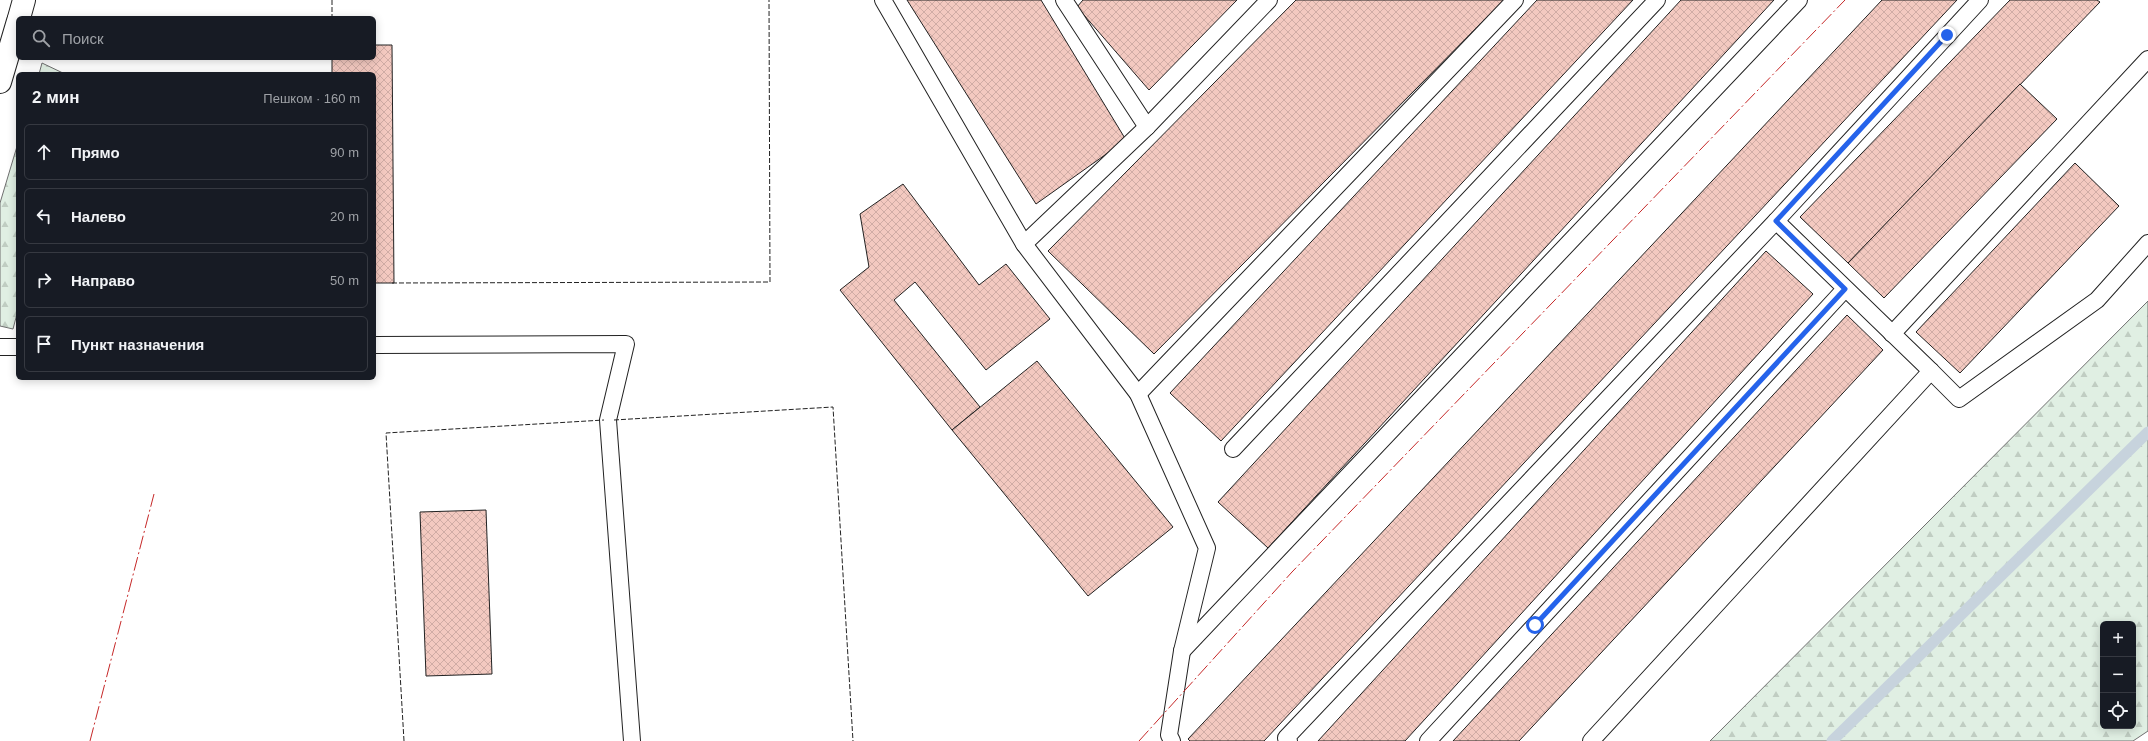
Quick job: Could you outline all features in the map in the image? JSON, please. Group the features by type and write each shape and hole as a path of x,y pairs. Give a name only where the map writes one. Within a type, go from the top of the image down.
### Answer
{"street":[{"path":"19,16 24,0"},
{"path":"0,82 16,26"}],"lane":[{"path":"883,0 1024,244 1138,394 1207,548 1182,651 1169,735 1172,741"},
{"path":"1064,0 1147,127"},
{"path":"1024,244 1147,127 1269,0"},
{"path":"1138,394 1515,0"},
{"path":"1233,449 1657,0"},
{"path":"1182,651 1799,0"},
{"path":"1289,741 1286,738 1776,221 1980,0"},
{"path":"1892,334 2148,59"},
{"path":"1776,221 1959,399 2097,300 2148,243"},
{"path":"1428,741 1845,289"},
{"path":"376,345 626,344 608,420 632,741"},
{"path":"0,347 16,347"},
{"path":"1591,741 1931,371"}],"green space":[{"path":"42,63 61,72 40,72"},
{"path":"16,150 16,318 13,329 0,326 0,203"},
{"path":"2148,301 2148,731 2133,741 1710,741"}],"building":[{"path":"907,0 1041,0 1126,140 1036,204"},
{"path":"1083,0 1237,0 1149,90 1077,7"},
{"path":"1296,0 1504,0 1154,354 1048,251"},
{"path":"1537,0 1633,0 1221,441 1170,393"},
{"path":"1681,0 1774,0 1268,548 1218,502"},
{"path":"1882,0 1957,0 1264,741 1190,741 1188,739"},
{"path":"2010,0 2097,0 2100,2 1848,263 1800,217"},
{"path":"376,45 392,45 394,283 376,283 376,72 332,72 332,60 376,60"},
{"path":"2020,84 2057,119 1884,298 1848,263"},
{"path":"2075,163 2119,206 1960,373 1916,332"},
{"path":"903,184 979,285 1006,264 1050,319 986,370 915,282 894,300 980,407 952,430 840,290 869,267 860,214"},
{"path":"1766,251 1813,294 1405,741 1318,741"},
{"path":"1847,315 1883,350 1519,741 1453,741"},
{"path":"1037,361 1173,527 1088,596 952,430"},
{"path":"486,510 492,674 426,676 420,512"}],"waterway":[{"path":"1832,741 2148,432"}],"fence":[{"path":"332,0 332,16"},
{"path":"392,283 770,282 769,0"},
{"path":"614,420 833,407 853,741"},
{"path":"404,741 386,433 604,420"}],"power":[{"path":"1139,741 1292,572 1845,0"},
{"path":"90,741 154,494"}],"route":[{"path":"1535,625 1845,289 1776,221 1947,35"}]}
